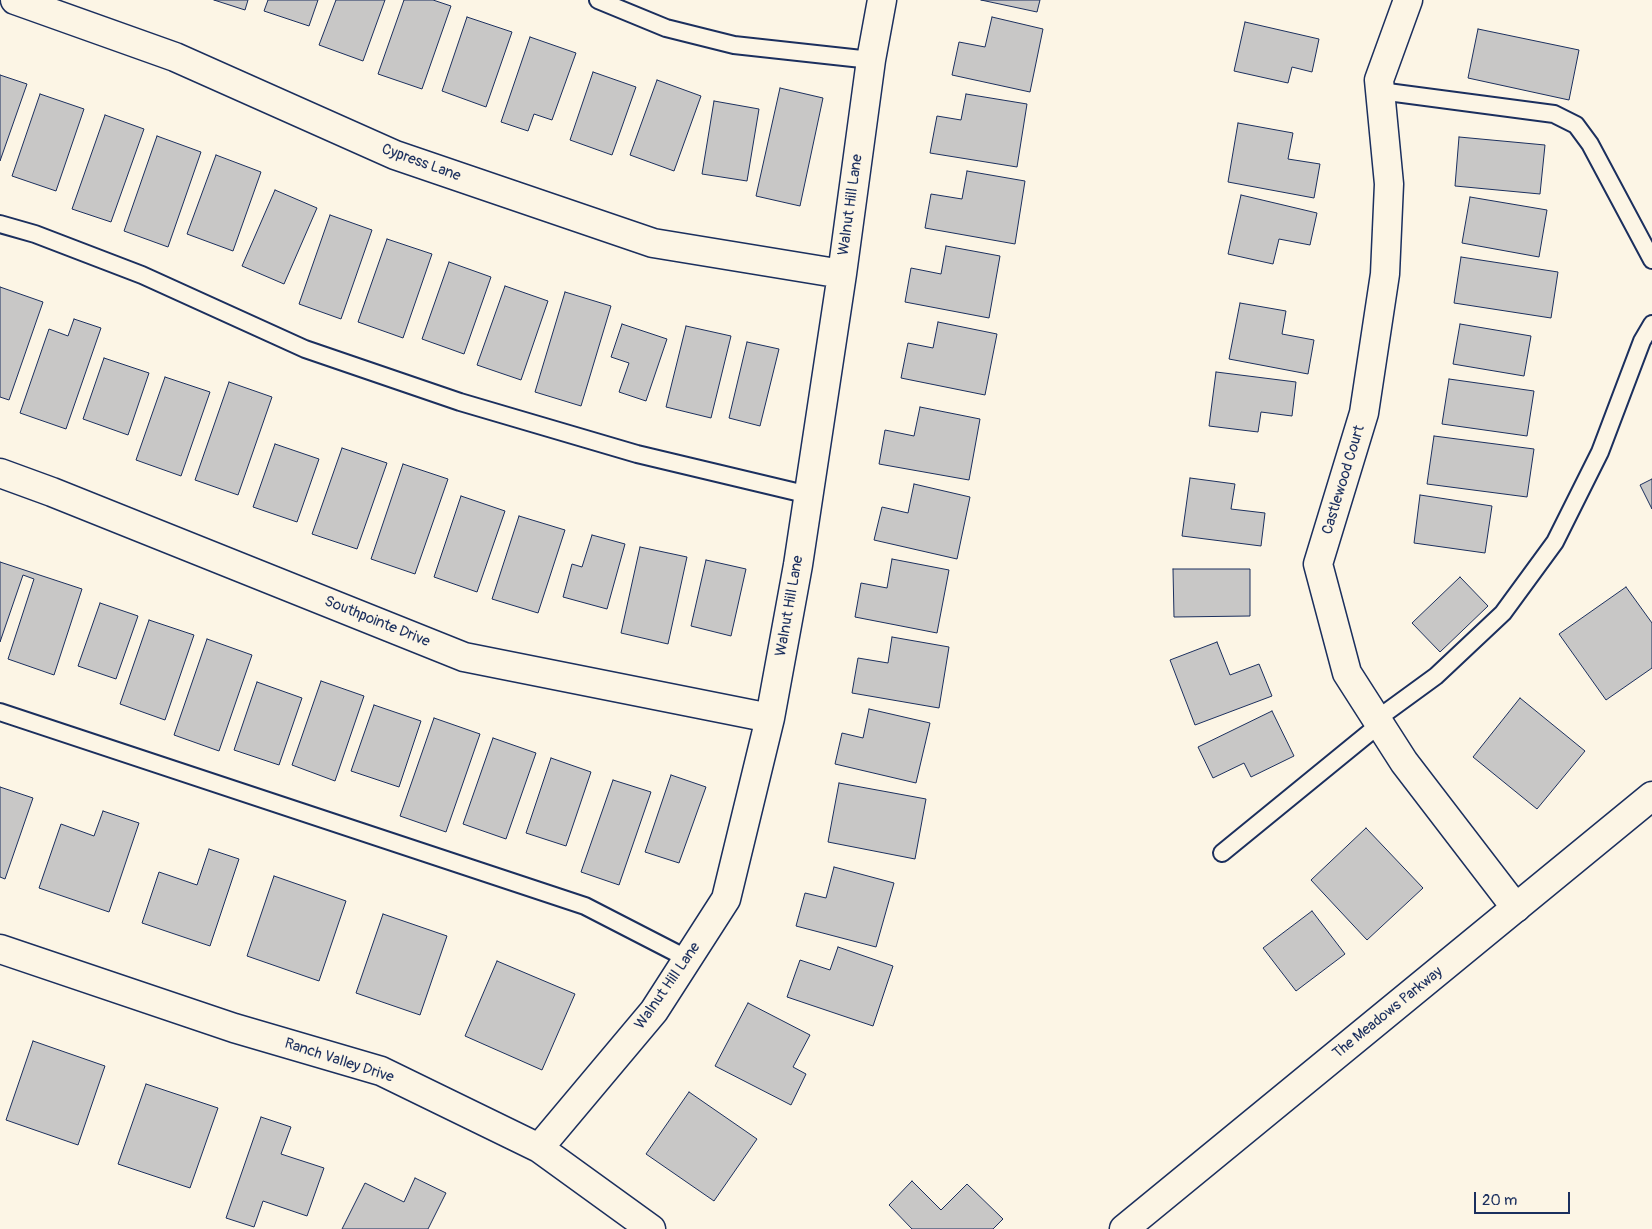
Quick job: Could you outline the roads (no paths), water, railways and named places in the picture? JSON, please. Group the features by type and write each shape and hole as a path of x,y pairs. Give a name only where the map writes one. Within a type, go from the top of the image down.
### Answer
{"street":[{"name":"Cypress Lane","path":"15,0 175,57 395,155 654,243 842,274"},
{"name":"Walnut Hill Lane","path":"539,1148 654,1011 726,899 770,718 809,495 871,60 882,0"},
{"name":"Castlewood Court","path":"1408,0 1379,80 1389,184 1385,274 1364,413 1318,564 1347,674 1404,762 1516,908"},
{"name":"Southpointe Drive","path":"0,473 52,492 464,658 770,718"},
{"name":"The Meadows Parkway","path":"1124,1229 1652,796"},
{"name":"Ranch Valley Drive","path":"0,949 234,1028 381,1071 539,1148 651,1229"}],"lane":[{"path":"598,0 666,28 734,46 871,60"},
{"path":"1380,91 1554,114 1576,125 1590,144 1652,260"},
{"path":"0,224 35,234 142,275 305,349 460,402 637,454 809,495"},
{"path":"1222,853 1378,722 1436,676 1503,613 1555,542 1600,452 1642,341 1652,324"},
{"path":"0,712 585,906 688,959"}]}
